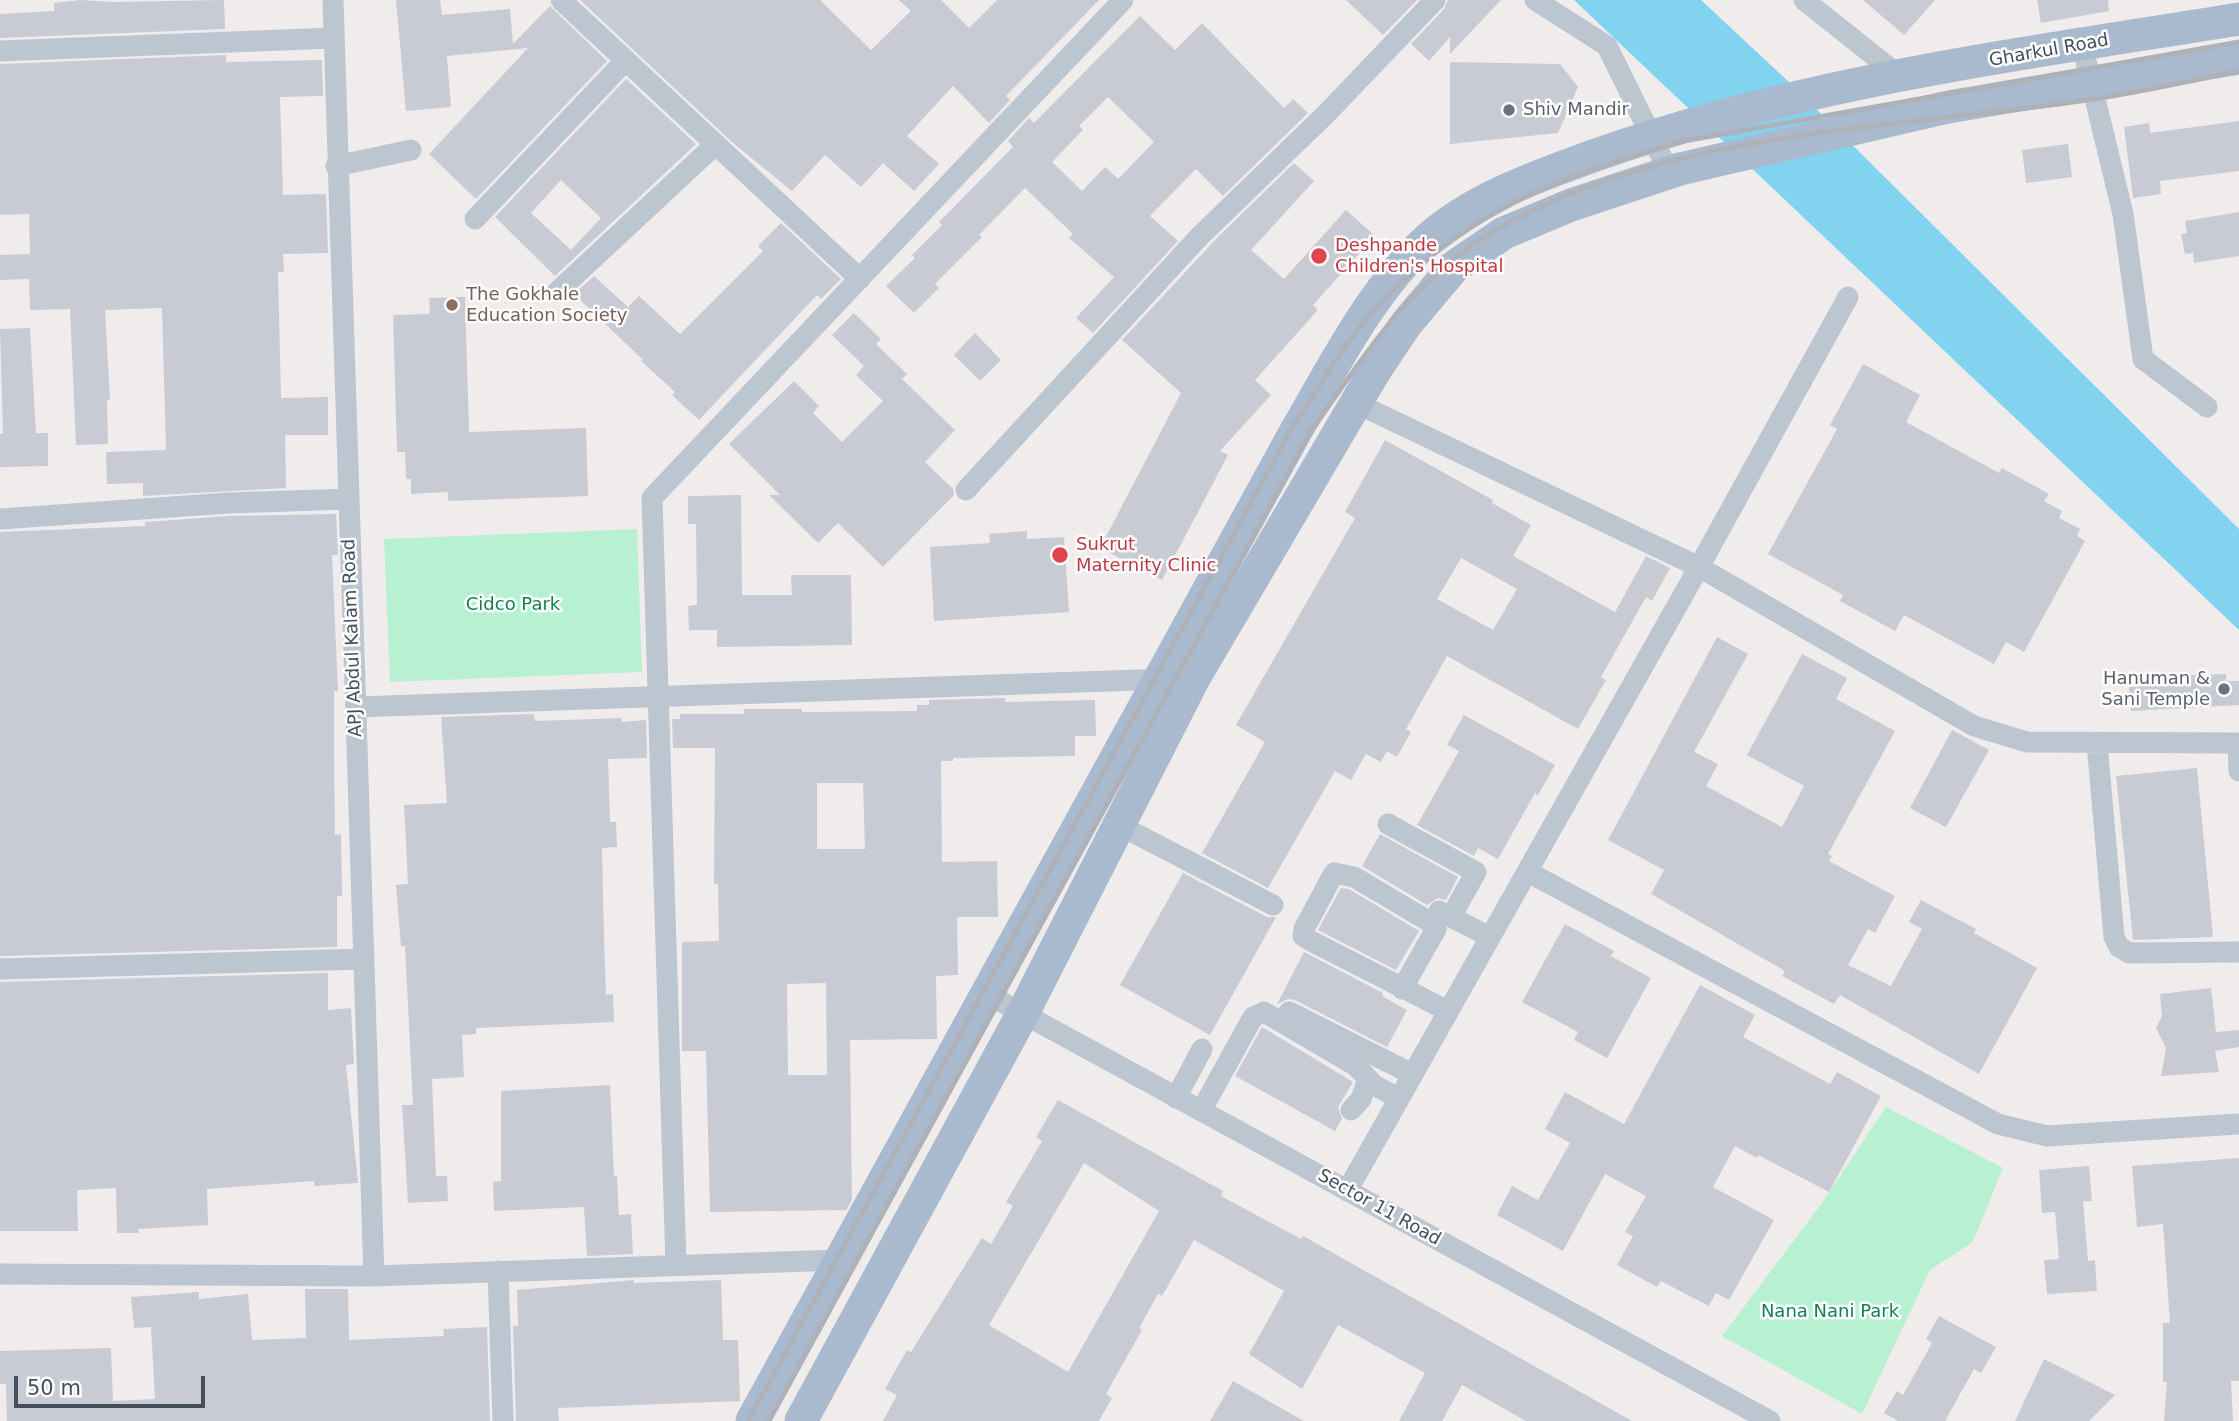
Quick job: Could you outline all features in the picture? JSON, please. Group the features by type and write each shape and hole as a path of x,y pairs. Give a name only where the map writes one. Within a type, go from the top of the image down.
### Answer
{"main road":[{"name":"Gharkul Road","path":"752,1421 839,1259 989,995 1344,349 1376,301 1428,239 1487,199 1660,132 1859,86 1890,73 2239,19"},
{"name":"Gharkul Road","path":"801,1421 1023,1013 1194,678 1356,403 1406,324 1454,267 1478,248 1533,220 1675,171 1948,107 2239,58"}],"street":[{"name":"APJ Abdul Kalam Road","path":"333,0 336,166 374,1276"},
{"path":"561,0 860,279"},
{"path":"676,1265 652,498 1123,0"},
{"path":"966,490 1199,237 1326,113 1435,0"},
{"path":"1535,0 1607,46 1660,132 1675,171"},
{"path":"1804,0 1890,73"},
{"path":"0,51 334,38"},
{"path":"2082,45 2123,214 2143,359 2207,407"},
{"path":"475,219 626,60"},
{"path":"557,292 716,144"},
{"path":"336,166 411,150"},
{"path":"1347,1191 1848,297"},
{"path":"1356,403 1699,567 1974,726 2027,742 2238,743 2239,771"},
{"path":"0,519 228,503 349,499"},
{"path":"356,707 1194,678"},
{"path":"2097,743 2114,937 2119,947 2130,953 2239,952"},
{"path":"1388,824 1476,872 1451,917"},
{"path":"1119,825 1273,905"},
{"path":"1359,868 1490,937"},
{"path":"1528,872 1998,1125 2047,1136 2239,1124"},
{"path":"1402,989 1436,929 1435,925 1354,877 1334,873 1304,929 1303,936 1402,989 1445,1016"},
{"path":"1306,949 1445,1016"},
{"path":"0,969 364,959"},
{"name":"Sector 11 Road","path":"989,995 1770,1421"},
{"path":"1283,1009 1412,1074"},
{"path":"1201,1111 1258,1013 1264,1012 1356,1066 1368,1079 1398,1098"},
{"path":"1176,1098 1202,1049"},
{"path":"1351,1110 1361,1099 1368,1079"},
{"path":"0,1274 374,1276 839,1259"},
{"path":"498,1271 503,1421"}],"green space":[{"name":"Cidco Park","path":"637,529 642,672 390,682 384,539"},
{"name":"Nana Nani Park","path":"1886,1107 2003,1168 1973,1242 1930,1270 1862,1414 1722,1336 1822,1203"}],"water":[{"path":"1574,0 1701,0 1791,84 2239,529 2239,630"}],"building":[{"path":"81,0 224,0 225,29 0,38 0,14 54,11 54,3"},
{"path":"396,0 440,0 442,15 510,9 513,44 550,6 607,61 476,199 429,154 528,48 447,56 451,107 406,111"},
{"path":"580,0 820,0 871,50 911,11 899,0 941,0 969,28 997,0 1099,0 1006,96 1010,100 989,123 953,86 907,136 939,164 914,191 883,163 861,187 825,155 792,191 733,143"},
{"path":"1346,0 1417,0 1383,35"},
{"path":"1448,0 1501,0 1450,54 1450,37 1429,61 1411,44 1444,9"},
{"path":"1863,0 1935,0 1904,35"},
{"path":"2037,0 2108,0 2109,11 2041,23"},
{"path":"1140,16 1175,50 1202,23 1284,108 1293,99 1308,113 1223,196 1196,169 1150,216 1178,241 1093,333 1076,318 1114,277 1069,238 1073,234 1025,188 979,235 982,237 935,284 939,288 914,313 886,286 915,258 912,255 942,225 939,222 1013,147 1008,141 1029,118 1034,123","holes":["1108,97 1154,142 1118,179 1105,167 1082,191 1052,162 1083,130 1079,126"]},
{"path":"226,55 226,62 322,60 323,96 280,97 283,195 326,194 328,253 283,254 284,272 278,272 281,398 328,397 328,435 285,435 286,488 143,496 143,483 107,484 106,452 166,450 162,308 105,310 110,400 107,400 108,444 76,445 70,309 30,310 29,279 0,280 0,255 30,254 29,214 0,215 0,64"},
{"name":"Shiv Mandir","path":"1450,62 1560,64 1578,87 1558,133 1450,144"},
{"path":"626,79 696,144 555,276 495,217","holes":["561,180 601,218 571,250 531,213"]},
{"path":"2239,121 2239,171 2160,181 2161,194 2133,198 2124,127 2149,123 2150,133"},
{"path":"2068,144 2072,177 2026,183 2022,150"},
{"path":"1294,163 1314,181 1251,250 1284,279 1346,210 1375,236 1313,305 1318,310 1255,380 1271,395 1220,451 1228,455 1162,580 1100,548 1181,393 1122,340 1217,238"},
{"path":"2239,212 2239,256 2194,263 2193,253 2185,254 2181,234 2187,233 2185,221"},
{"path":"781,223 841,279 821,299 817,295 699,420 672,395 675,392 574,294 594,276 628,307 639,296 680,334 763,251 758,246"},
{"path":"465,297 469,432 586,428 588,496 448,501 448,492 411,494 411,479 406,479 405,452 397,452 393,315 430,314 429,298"},
{"path":"854,313 881,339 876,344 907,374 902,379 955,430 925,462 953,489 954,495 883,567 838,523 818,543 769,495 780,495 729,444 794,381 819,406 813,413 842,442 883,401 856,375 864,366 832,335"},
{"path":"30,328 36,433 48,433 48,466 0,467 0,434 3,434 0,329"},
{"path":"975,333 1001,360 980,381 954,355"},
{"path":"1863,364 1920,395 1906,422 1999,473 2002,468 2049,494 2044,501 2062,511 2059,518 2080,529 2077,536 2085,541 2024,652 2006,642 1994,664 1904,615 1895,631 1840,601 1843,595 1768,554 1837,429 1830,425"},
{"path":"1385,440 1493,500 1492,503 1531,525 1513,556 1615,612 1646,556 1670,568 1652,601 1646,597 1601,677 1606,680 1578,729 1447,656 1406,729 1411,732 1397,757 1387,751 1381,762 1366,754 1351,780 1335,771 1268,888 1202,853 1265,742 1236,725 1355,518 1345,512","holes":["1461,558 1517,589 1493,630 1437,599"]},
{"path":"741,495 742,595 792,595 791,575 851,575 852,645 717,647 717,630 689,630 688,606 697,605 696,524 688,524 688,496"},
{"path":"336,514 338,555 332,555 338,691 334,691 335,835 341,834 342,896 337,896 337,947 0,956 0,532 145,526 145,522 229,516"},
{"path":"1027,531 1027,539 1064,537 1069,612 934,621 930,547 990,543 989,534"},
{"path":"1717,637 1748,654 1694,752 1718,764 1706,786 1782,827 1804,786 1747,755 1802,654 1847,678 1836,699 1895,731 1828,854 1832,856 1829,861 1895,896 1875,933 1868,929 1848,965 1891,986 1922,929 1909,922 1921,900 1976,929 1974,933 2037,968 1979,1074 1840,995 1834,1004 1782,976 1785,971 1651,894 1664,870 1608,840"},
{"path":"2226,674 2226,681 2239,681 2239,705 2131,711 2129,687 2163,685 2162,676"},
{"path":"929,700 1095,700 1096,736 1075,736 1075,756 953,758 953,761 941,761 942,862 997,861 998,917 957,917 958,975 936,976 937,1039 850,1040 852,1200 846,1210 710,1212 706,1051 682,1051 682,942 719,941 718,884 714,884 715,748 673,748 672,719 680,719 680,714 744,714 744,709 802,709 802,712 917,711 917,705 929,705","holes":["817,783 863,783 865,849 817,849","826,983 827,1075 788,1075 787,984"]},
{"path":"534,714 535,721 622,718 622,722 646,720 647,758 608,759 610,822 616,822 617,847 602,848 604,937 606,995 613,994 614,1022 476,1028 476,1034 462,1035 464,1077 432,1079 436,1176 447,1176 448,1201 408,1203 402,1105 413,1105 405,946 401,946 396,885 408,884 404,805 447,803 441,717"},
{"path":"1464,715 1555,765 1538,795 1535,793 1498,859 1478,848 1474,856 1417,825 1459,751 1447,745"},
{"path":"1952,730 1989,750 1946,827 1910,808"},
{"path":"2197,768 2213,937 2133,940 2116,776"},
{"path":"1380,834 1458,877 1446,900 1438,898 1427,905 1362,866"},
{"path":"1183,873 1267,917 1276,917 1210,1035 1120,985"},
{"path":"1341,888 1349,889 1419,931 1396,970 1318,930"},
{"path":"1565,924 1614,951 1611,956 1651,978 1607,1058 1574,1040 1578,1032 1522,1002"},
{"path":"1304,952 1383,993 1382,996 1407,1010 1387,1047 1295,1000 1288,999 1277,1004"},
{"path":"328,973 328,1010 351,1008 354,1064 346,1065 358,1183 314,1186 314,1181 207,1189 208,1225 138,1229 139,1233 117,1233 116,1188 77,1190 78,1231 0,1231 0,982"},
{"path":"1700,985 1755,1015 1743,1037 1830,1084 1837,1072 1881,1096 1829,1192 1735,1146 1713,1187 1774,1220 1729,1300 1716,1293 1709,1306 1661,1281 1657,1287 1617,1265 1633,1236 1625,1232 1646,1196 1605,1174 1563,1251 1497,1215 1512,1186 1538,1200 1570,1143 1545,1129 1565,1092 1624,1124"},
{"path":"2211,988 2216,1032 2239,1030 2239,1047 2215,1051 2219,1072 2161,1076 2166,1048 2156,1028 2162,1016 2160,994"},
{"path":"1262,1027 1353,1082 1338,1107 1342,1119 1335,1131 1235,1076"},
{"path":"610,1085 614,1176 617,1176 619,1215 631,1214 633,1254 587,1256 584,1207 494,1211 493,1182 501,1181 501,1091"},
{"path":"1058,1100 1223,1191 1221,1196 1301,1239 1303,1236 1632,1421 1526,1421 1462,1385 1442,1421 1399,1421 1425,1373 1338,1325 1302,1389 1249,1354 1284,1291 1194,1240 1162,1296 1158,1294 1139,1328 1142,1330 1106,1394 1112,1398 1099,1421 883,1421 897,1395 885,1389 907,1350 911,1352 982,1238 991,1244 1013,1206 1006,1202 1042,1141 1036,1137","holes":["1084,1163 1159,1211 1068,1372 989,1325"]},
{"path":"2239,1158 2239,1381 2231,1381 2233,1421 2164,1421 2167,1382 2163,1382 2163,1323 2170,1323 2163,1224 2137,1227 2132,1166"},
{"path":"2089,1166 2092,1201 2083,1201 2088,1261 2095,1260 2097,1291 2047,1294 2044,1260 2059,1259 2055,1212 2042,1213 2039,1170"},
{"path":"634,1280 634,1283 721,1280 723,1340 738,1340 740,1401 558,1408 559,1421 516,1421 513,1326 518,1326 517,1290"},
{"path":"305,1289 348,1289 349,1340 444,1336 443,1329 487,1327 490,1421 7,1421 6,1384 0,1384 0,1351 111,1348 113,1401 155,1399 151,1327 134,1328 131,1297 199,1292 199,1299 248,1294 252,1340 306,1338"},
{"path":"1939,1316 1996,1347 1981,1373 1974,1369 1945,1421 1898,1421 1884,1413 1897,1391 1903,1395 1932,1343 1926,1339"},
{"path":"2044,1359 2115,1395 2089,1421 2015,1421"},
{"path":"1233,1381 1304,1421 1210,1421"}],"railway":[{"path":"748,1421 1294,424 1350,340 1405,279 1439,249 1514,203 1553,184 1638,154 1684,141 2239,42"},
{"path":"769,1421 1310,433 1387,326 1432,278 1484,237 1549,202 1619,176 1693,156 1847,129 2094,99 2239,71"}],"place":[{"name":"Shiv Mandir","path":"1509,110"},
{"name":"Deshpande Children's Hospital","path":"1319,256"},
{"name":"The Gokhale Education Society","path":"452,305"},
{"name":"Sukrut Maternity Clinic","path":"1060,555"},
{"name":"Hanuman & Sani Temple","path":"2224,689"}]}
